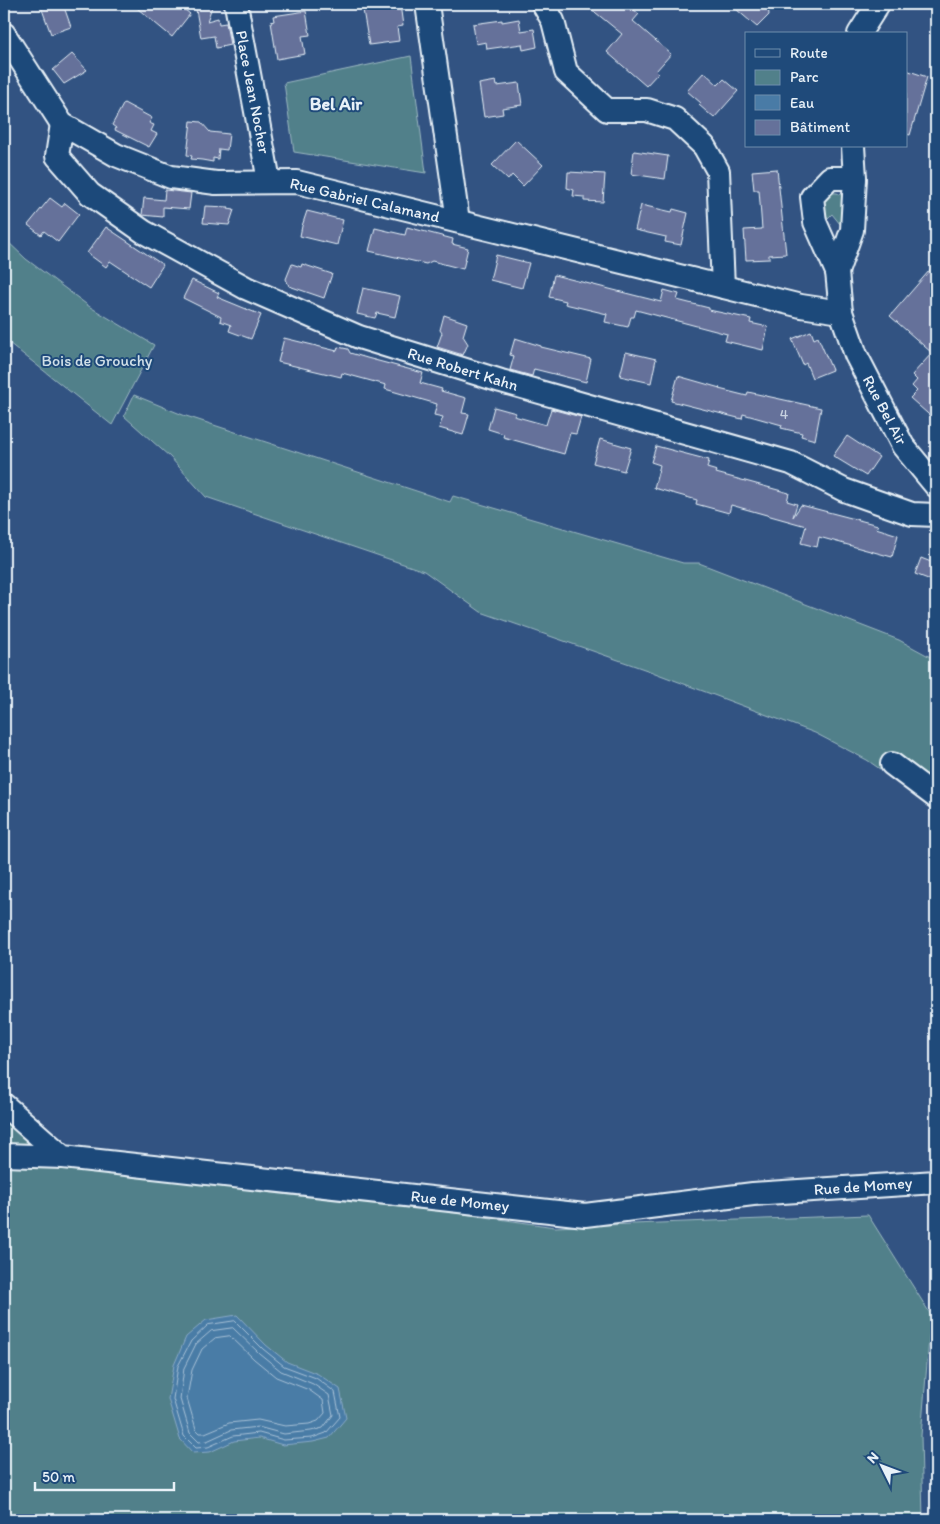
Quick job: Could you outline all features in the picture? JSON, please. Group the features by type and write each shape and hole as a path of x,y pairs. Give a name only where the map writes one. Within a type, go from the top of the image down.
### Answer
{"street":[{"name":"Place Jean Nocher","path":"236,4 269,181"},
{"name":"Rue Gabriel Calamand","path":"427,4 458,222"},
{"path":"543,4 553,21 566,72 607,110 647,110 674,119 704,146 718,171 723,287"},
{"path":"860,32 878,4"},
{"name":"Rue Gabriel Calamand","path":"4,34 62,124 116,155 171,177 216,183 297,182 801,306 843,320"},
{"name":"Rue Robert Kahn","path":"62,124 56,156 90,194 144,232 246,288 358,336 501,381 791,463 852,493 912,514 936,514"},
{"path":"837,272 852,230 855,178 853,148"},
{"path":"837,272 815,222 812,198 830,178 855,178"},
{"name":"Rue Bel Air","path":"837,272 843,320 856,355 903,446 936,486"},
{"path":"892,764 936,797"},
{"path":"4,1105 62,1157"},
{"name":"Rue de Momey","path":"4,1154 62,1157 585,1215 753,1194 936,1182"}],"green space":[{"path":"411,56 426,173 294,152 284,83"},
{"path":"830,193 837,193 843,196 842,223 840,224 832,214 828,218 823,210 822,200"},
{"name":"Bois de Grouchy","path":"4,238 26,259 90,307 154,345 112,425 4,339"},
{"path":"134,395 183,415 450,502 453,496 683,563 699,563 899,640 936,660 936,808 867,760 815,733 647,670 481,612 424,571 206,497 170,457 124,416"},
{"path":"4,1113 17,1125 33,1149 4,1154"},
{"path":"4,1157 63,1157 555,1227 868,1215 931,1315 921,1436 923,1520 4,1520"}],"water":[{"path":"237,1315 266,1345 287,1362 318,1374 340,1389 346,1418 329,1438 313,1442 283,1445 259,1438 234,1441 210,1452 193,1453 180,1439 168,1399 174,1365 186,1337 206,1320"}],"building":[{"path":"40,4 63,4 71,27 51,34"},
{"path":"132,4 169,4 174,8 178,4 190,14 172,37"},
{"path":"195,4 213,4 207,21 218,18 219,24 226,23 230,45 216,48 214,36 201,38"},
{"path":"362,4 400,4 403,26 397,27 399,41 369,45"},
{"path":"585,4 633,4 633,9 639,14 633,21 671,54 646,86 607,52 622,34"},
{"path":"730,4 768,4 769,15 757,27"},
{"path":"306,11 310,35 302,36 305,54 277,59 271,22 274,21 273,16"},
{"path":"519,19 521,31 534,29 537,47 523,50 522,44 487,49 486,42 476,44 473,24"},
{"path":"72,54 87,70 64,84 53,70"},
{"path":"908,71 927,77 910,135 908,134"},
{"path":"704,72 718,85 724,79 738,91 714,118 687,91"},
{"path":"496,81 497,86 519,83 522,105 502,108 503,114 484,117 479,84"},
{"path":"124,103 152,118 149,123 154,125 151,131 157,134 149,147 115,130 116,128 112,125"},
{"path":"191,121 201,122 210,132 229,134 227,150 219,149 218,159 213,158 213,162 191,159 192,156 187,155"},
{"path":"516,140 543,165 523,186 512,175 508,180 492,165"},
{"path":"634,151 668,156 665,179 631,174"},
{"path":"777,169 786,254 769,255 769,259 746,260 744,230 762,229 759,190 754,190 752,171"},
{"path":"568,172 605,174 603,202 584,201 584,197 573,196 574,190 567,188"},
{"path":"165,190 191,193 189,209 163,207 163,217 142,215 144,198 164,200"},
{"path":"50,198 62,207 65,203 79,214 58,242 44,231 41,235 28,225"},
{"path":"641,205 672,212 673,209 688,213 681,245 665,242 666,237 635,230"},
{"path":"205,206 229,207 228,209 234,210 229,225 203,223"},
{"path":"307,211 343,220 337,245 300,236"},
{"path":"106,227 163,265 149,287 110,261 106,267 87,253"},
{"path":"407,227 453,239 452,244 468,248 463,269 432,261 426,264 369,251 375,228 405,235"},
{"path":"496,255 529,263 522,288 490,280"},
{"path":"936,263 936,421 910,398 917,391 912,386 917,380 912,375 932,353 890,316"},
{"path":"292,264 301,267 302,264 332,274 324,298 289,286 286,279"},
{"path":"554,275 661,302 664,290 679,294 677,300 709,308 709,310 751,319 750,323 768,327 763,350 725,341 727,334 636,310 634,317 631,317 628,327 605,322 607,314 565,304 566,301 549,297"},
{"path":"192,280 219,293 217,297 261,315 251,339 229,331 231,325 220,321 221,317 183,298"},
{"path":"363,288 400,296 395,317 377,313 375,318 357,314"},
{"path":"444,315 467,323 463,336 468,344 463,355 437,347 442,333 440,330"},
{"path":"811,331 814,339 818,337 832,370 812,378 806,363 803,365 792,339"},
{"path":"284,338 337,351 338,347 348,349 350,353 423,373 420,383 466,398 462,413 469,414 463,435 439,428 443,417 434,415 437,404 385,389 386,385 342,373 341,377 278,362"},
{"path":"515,338 541,347 591,359 586,382 534,369 532,376 510,370 514,356 510,355"},
{"path":"626,352 656,359 651,383 620,376"},
{"path":"678,376 747,396 748,392 821,408 815,440 801,436 802,433 781,428 782,425 743,414 742,419 671,401"},
{"path":"494,407 516,413 514,416 546,425 551,409 581,417 576,434 570,433 564,454 503,437 504,434 488,429"},
{"path":"847,436 879,457 866,476 833,456"},
{"path":"600,439 631,448 624,471 593,463"},
{"path":"656,446 709,460 707,468 717,471 716,473 789,493 787,501 797,504 793,517 801,505 878,525 876,528 898,535 892,557 819,537 817,547 801,543 806,526 731,505 729,513 696,504 697,500 654,488 660,465 651,462"},
{"path":"921,558 936,564 936,582 915,574"}],"district":[{"name":"Bel Air","path":"336,104"}]}
